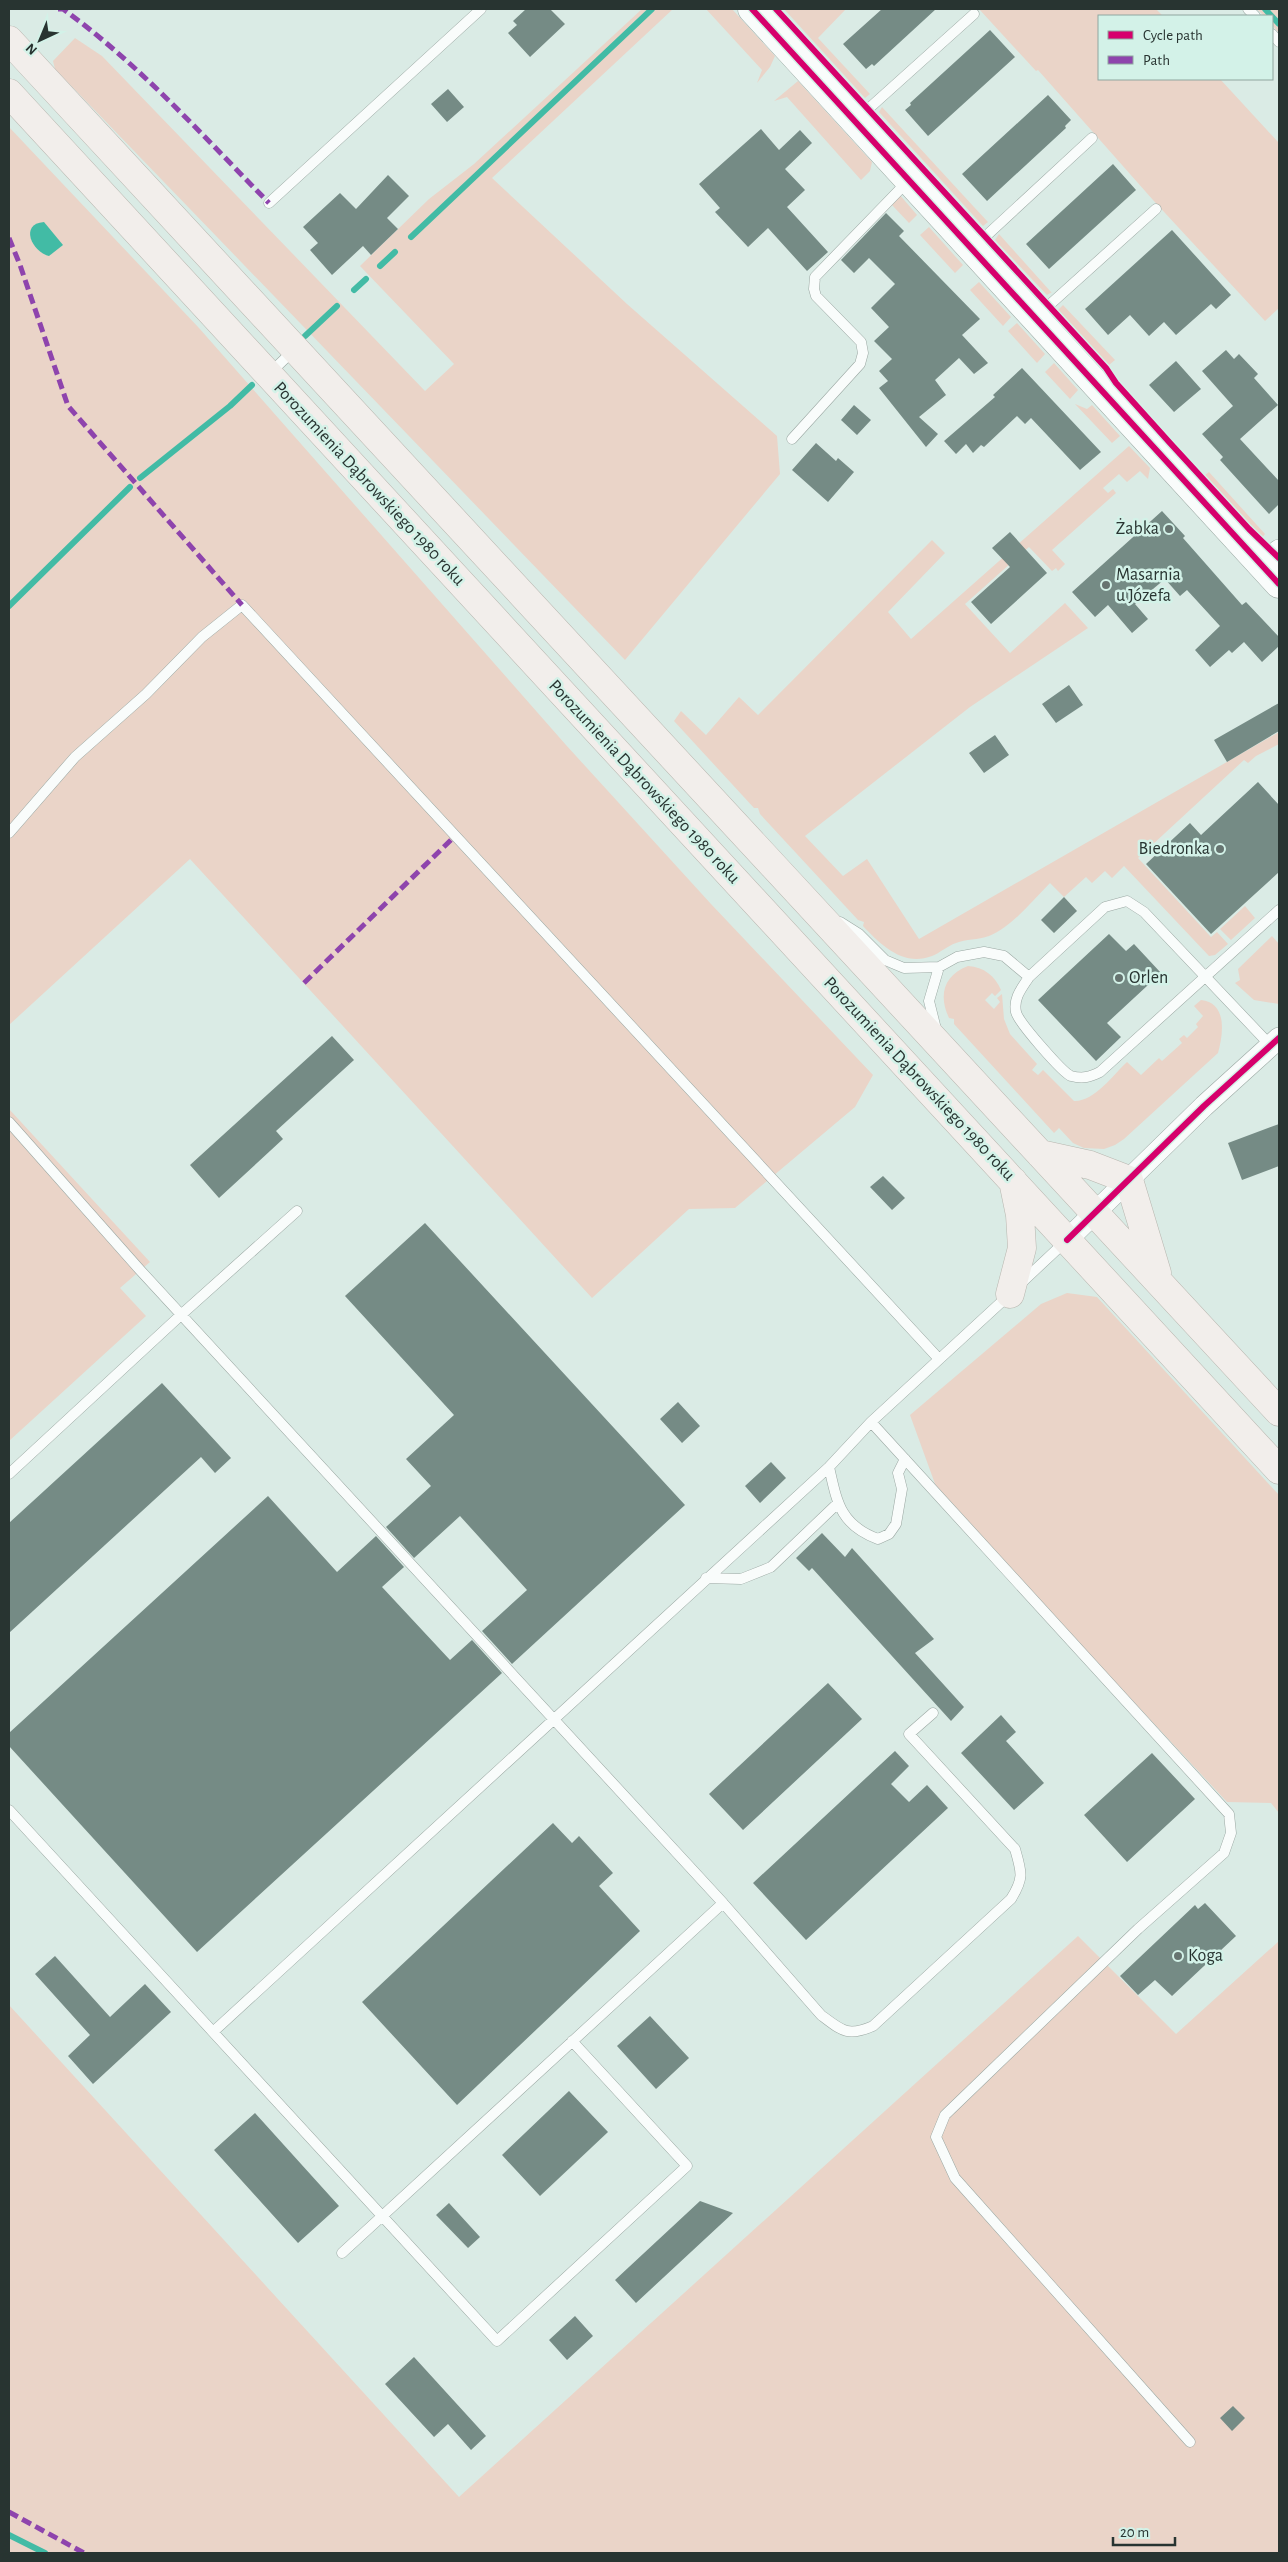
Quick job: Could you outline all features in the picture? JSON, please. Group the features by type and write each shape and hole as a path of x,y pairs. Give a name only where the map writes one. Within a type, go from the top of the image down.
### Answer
{"main road":[{"path":"9,40 1279,1412"},
{"name":"Porozumienia Dąbrowskiego 1980 roku","path":"9,93 1279,1470"},
{"path":"1040,1154 1090,1165 1129,1180 1144,1238 1160,1284"},
{"path":"1010,1294 1022,1248 1020,1215 1012,1180"}],"street":[{"path":"752,9 1035,318 1273,566"},
{"path":"1067,1240 1204,1106 1275,1042"}],"lane":[{"path":"269,204 481,9"},
{"path":"854,121 974,14"},
{"path":"971,249 1092,138"},
{"path":"792,439 860,364 863,353 860,342 816,296 814,289 815,277 908,180"},
{"path":"1035,318 1156,209"},
{"path":"268,374 296,349"},
{"path":"9,833 75,757 146,694 202,637 242,605 939,1359"},
{"path":"804,897 859,934 885,960 904,968 939,967 957,957 984,952 1004,956 1029,977"},
{"path":"1275,1042 1205,977 1144,912 1128,901 1105,907 1029,977 1015,998 1016,1012 1021,1025 1069,1075 1087,1078 1100,1072 1205,977 1279,910"},
{"path":"939,967 929,1001 943,1049"},
{"path":"9,1122 552,1720 723,1903 821,2015 839,2029 857,2033 874,2026 1011,1899 1021,1883 1021,1870 1015,1849 909,1734 933,1713"},
{"path":"9,1474 182,1314 297,1212"},
{"path":"213,2032 829,1466 871,1422 1067,1240"},
{"path":"871,1422 1229,1814 1231,1833 1224,1852 1138,1929 945,2115 936,2137 955,2178 1190,2442"},
{"path":"829,1466 838,1503 860,1532 878,1539 888,1534 896,1524 902,1489 898,1473 905,1459"},
{"path":"706,1578 741,1579 771,1567 838,1503"},
{"path":"9,1810 496,2341 687,2166 572,2042"},
{"path":"342,2253 723,1903"}],"shaded area":[{"path":"642,9 673,9 492,178 627,304 777,436 780,474 625,660 55,69 53,61 75,38 102,56 425,391 454,364 360,266 429,199 474,164"},
{"path":"706,9 732,9 775,56 770,67 757,83 762,70"},
{"path":"784,9 846,9 818,38 870,94 865,98"},
{"path":"979,9 1156,9 1162,15 1098,15 1098,80 1221,80 1279,143 1279,308 1265,321 1153,200 1038,70 1036,71"},
{"path":"1257,9 1279,9 1279,33 1273,26 1273,15 1263,15"},
{"path":"798,81 872,162 870,171 861,180 787,97 774,101"},
{"path":"882,107 988,222 983,226 879,112"},
{"path":"9,127 199,328 566,745 711,904 873,1075 855,1107 735,1208 689,1209 592,1298 190,859 9,1025"},
{"path":"899,194 917,215 909,223 892,205 870,227"},
{"path":"44,222 63,245 49,256 33,244 30,233 36,224"},
{"path":"929,227 963,265 955,273 920,235"},
{"path":"999,234 1052,292 1047,295 995,240"},
{"path":"979,282 1011,317 1003,326 970,290"},
{"path":"1063,305 1115,360 1109,365 1058,310"},
{"path":"1017,323 1045,354 1037,363 1008,331"},
{"path":"1054,363 1078,390 1070,399 1045,372"},
{"path":"1075,404 1087,409 1092,405 1120,436 1112,443"},
{"path":"1129,446 1150,468 1148,479 1140,471 1127,482 1119,474 1103,488 1108,493 1113,489 1116,493 1052,550 1065,564 1058,571 1056,568 1052,571 1029,547 965,604 1010,653 1065,603 1088,628 970,707 805,836 843,876 867,859 919,939 1279,732 1279,744 1256,756 1248,763 1244,760 1138,858 1211,937 1217,932 1228,944 1215,955 1209,956 1124,866 1112,878 1105,871 1092,883 1086,877 1064,897 1050,883 1014,920 989,936 956,943 935,955 921,959 912,959 893,952 863,926 864,922 858,920 760,814 758,808 754,808 674,721 681,711 706,735 739,697 758,715 932,540 945,553 888,612 911,639"},
{"path":"1209,472 1265,534 1262,538 1205,475"},
{"path":"1245,906 1255,918 1231,940 1220,929"},
{"path":"1272,936 1279,944 1279,1004 1254,1000 1235,983 1240,980 1238,969"},
{"path":"968,966 984,970 999,985 1001,990 995,996 992,993 985,1000 994,1009 1000,1002 997,998 1002,994 1004,1019 1010,1034 1037,1064 1032,1070 1038,1075 1043,1070 1074,1101 1096,1093 1127,1062 1141,1075 1159,1058 1162,1061 1182,1043 1179,1039 1184,1035 1187,1038 1198,1027 1196,1024 1203,1016 1194,1006 1201,1000 1210,1002 1220,1013 1222,1029 1218,1053 1124,1139 1104,1149 1084,1148 1073,1143 1059,1128 1054,1133 954,1024 954,1019 949,1018 944,1001 945,987 953,975"},
{"path":"9,1109 150,1262 120,1288 146,1316 9,1441"},
{"path":"1067,1293 1097,1297 1279,1495 1279,1813 1271,1803 1227,1802 938,1492 910,1415 1041,1304"},
{"path":"1078,1936 1176,2034 1279,1941 1279,2553 9,2553 9,2005 459,2497"}],"building":[{"path":"526,9 550,9 565,24 530,57 508,33 517,25 513,21"},
{"path":"882,9 936,9 874,66 872,64 866,69 843,44"},
{"path":"990,30 1015,57 928,136 905,110 911,105 910,103"},
{"path":"448,89 464,107 447,122 431,104"},
{"path":"1048,95 1071,120 1065,126 1066,128 987,201 962,174"},
{"path":"761,129 779,150 800,130 812,143 785,169 805,190 787,207 828,252 807,271 768,228 748,247 715,212 720,208 699,184"},
{"path":"1113,164 1136,190 1049,269 1026,244"},
{"path":"388,175 409,196 387,218 398,229 371,255 363,246 332,275 310,250 318,243 303,227 340,193 356,209"},
{"path":"886,213 904,231 899,236 980,319 962,335 988,363 974,374 959,358 935,380 946,395 919,417 938,434 926,447 879,388 888,381 879,371 892,359 874,341 889,327 871,308 895,284 869,258 854,273 841,260"},
{"path":"1172,230 1231,295 1216,309 1211,304 1176,335 1164,322 1149,336 1130,315 1108,335 1085,309"},
{"path":"1226,350 1234,359 1239,354 1258,374 1254,378 1278,405 1240,439 1279,481 1279,504 1269,514 1220,460 1223,457 1202,434 1233,406 1202,371"},
{"path":"1176,361 1201,389 1174,412 1149,385"},
{"path":"1022,368 1101,452 1080,470 1031,418 1025,424 1017,416 984,447 981,445 973,453 966,444 956,454 944,441 995,397 993,395"},
{"path":"854,405 871,420 857,435 841,420"},
{"path":"816,443 836,461 838,458 854,472 828,502 792,470"},
{"path":"1162,511 1185,536 1183,538 1242,605 1246,602 1279,637 1279,646 1262,662 1244,642 1232,653 1229,650 1210,667 1195,650 1220,626 1187,590 1180,596 1165,579 1135,604 1148,619 1132,633 1108,605 1095,617 1072,592"},
{"path":"1010,532 1047,573 991,624 971,602 1010,567 992,548"},
{"path":"1069,685 1083,705 1056,723 1042,704"},
{"path":"1279,703 1279,731 1227,762 1214,740"},
{"path":"995,735 1009,755 984,773 969,753"},
{"name":"Biedronka","path":"1258,782 1279,805 1279,872 1211,934 1146,864 1190,823 1201,835"},
{"path":"1064,897 1077,911 1054,933 1041,920"},
{"path":"1109,934 1126,951 1134,944 1161,973 1107,1023 1121,1037 1096,1061 1038,1000"},
{"path":"332,1036 354,1060 276,1131 283,1139 219,1198 190,1165"},
{"path":"1279,1124 1279,1166 1242,1180 1228,1143"},
{"path":"883,1176 905,1198 892,1210 870,1187"},
{"path":"425,1223 685,1505 512,1664 482,1631 527,1590 460,1516 414,1558 386,1527 431,1486 406,1459 454,1415 345,1296"},
{"path":"162,1383 231,1458 215,1473 201,1457 9,1633 9,1523"},
{"path":"678,1402 700,1426 682,1443 660,1419"},
{"path":"771,1462 786,1478 760,1503 745,1486"},
{"path":"268,1496 337,1572 376,1536 404,1567 382,1587 450,1660 472,1640 502,1673 197,1952 9,1746 9,1733"},
{"path":"822,1533 845,1557 852,1548 934,1639 915,1653 964,1707 951,1721 812,1568 809,1571 796,1558"},
{"path":"828,1683 862,1719 743,1830 709,1794"},
{"path":"1001,1715 1016,1732 1006,1741 1044,1783 1014,1810 961,1753"},
{"path":"895,1751 909,1766 891,1784 909,1802 927,1785 948,1808 806,1940 753,1883"},
{"path":"1152,1753 1195,1799 1127,1862 1084,1815"},
{"path":"553,1823 572,1843 579,1836 613,1873 599,1886 640,1931 457,2105 362,2002"},
{"name":"Koga","path":"1205,1903 1236,1936 1172,1996 1155,1980 1138,1995 1120,1976 1195,1905 1198,1909"},
{"path":"55,1956 110,2017 145,1984 171,2012 93,2084 68,2056 90,2035 35,1974"},
{"path":"650,2016 689,2058 656,2089 617,2046"},
{"path":"569,2091 608,2132 540,2196 502,2155"},
{"path":"255,2113 339,2206 298,2243 214,2150"},
{"path":"700,2201 733,2213 636,2303 615,2280"},
{"path":"449,2203 480,2237 468,2248 436,2215"},
{"path":"575,2316 593,2336 567,2360 549,2340"},
{"path":"414,2357 486,2436 471,2450 448,2424 434,2437 385,2384"},
{"path":"1233,2406 1245,2418 1232,2431 1220,2418"}],"waterway":[{"path":"411,237 652,9"},
{"path":"1265,9 1271,15"},
{"path":"1273,18 1279,24"},
{"path":"380,266 395,252"},
{"path":"354,290 366,279"},
{"path":"305,336 337,306"},
{"path":"140,478 230,406 252,385"},
{"path":"9,606 130,487"},
{"path":"9,2535 45,2553"}],"marked path":[{"path":"58,9 63,9 118,53 195,127 269,203"},
{"path":"9,238 68,406 242,605"},
{"path":"304,983 454,837"},
{"path":"9,2512 84,2553"}],"cycle path":[{"path":"752,9 1279,584"},
{"path":"776,9 1106,368 1116,383 1170,443 1249,529 1279,558"},
{"path":"1067,1240 1204,1106 1279,1038"}],"place":[{"name":"Żabka","path":"1169,529"},
{"name":"Masarnia u Józefa","path":"1106,585"},
{"name":"Biedronka","path":"1220,849"},
{"name":"Orlen","path":"1119,978"},
{"name":"Koga","path":"1178,1956"}]}
